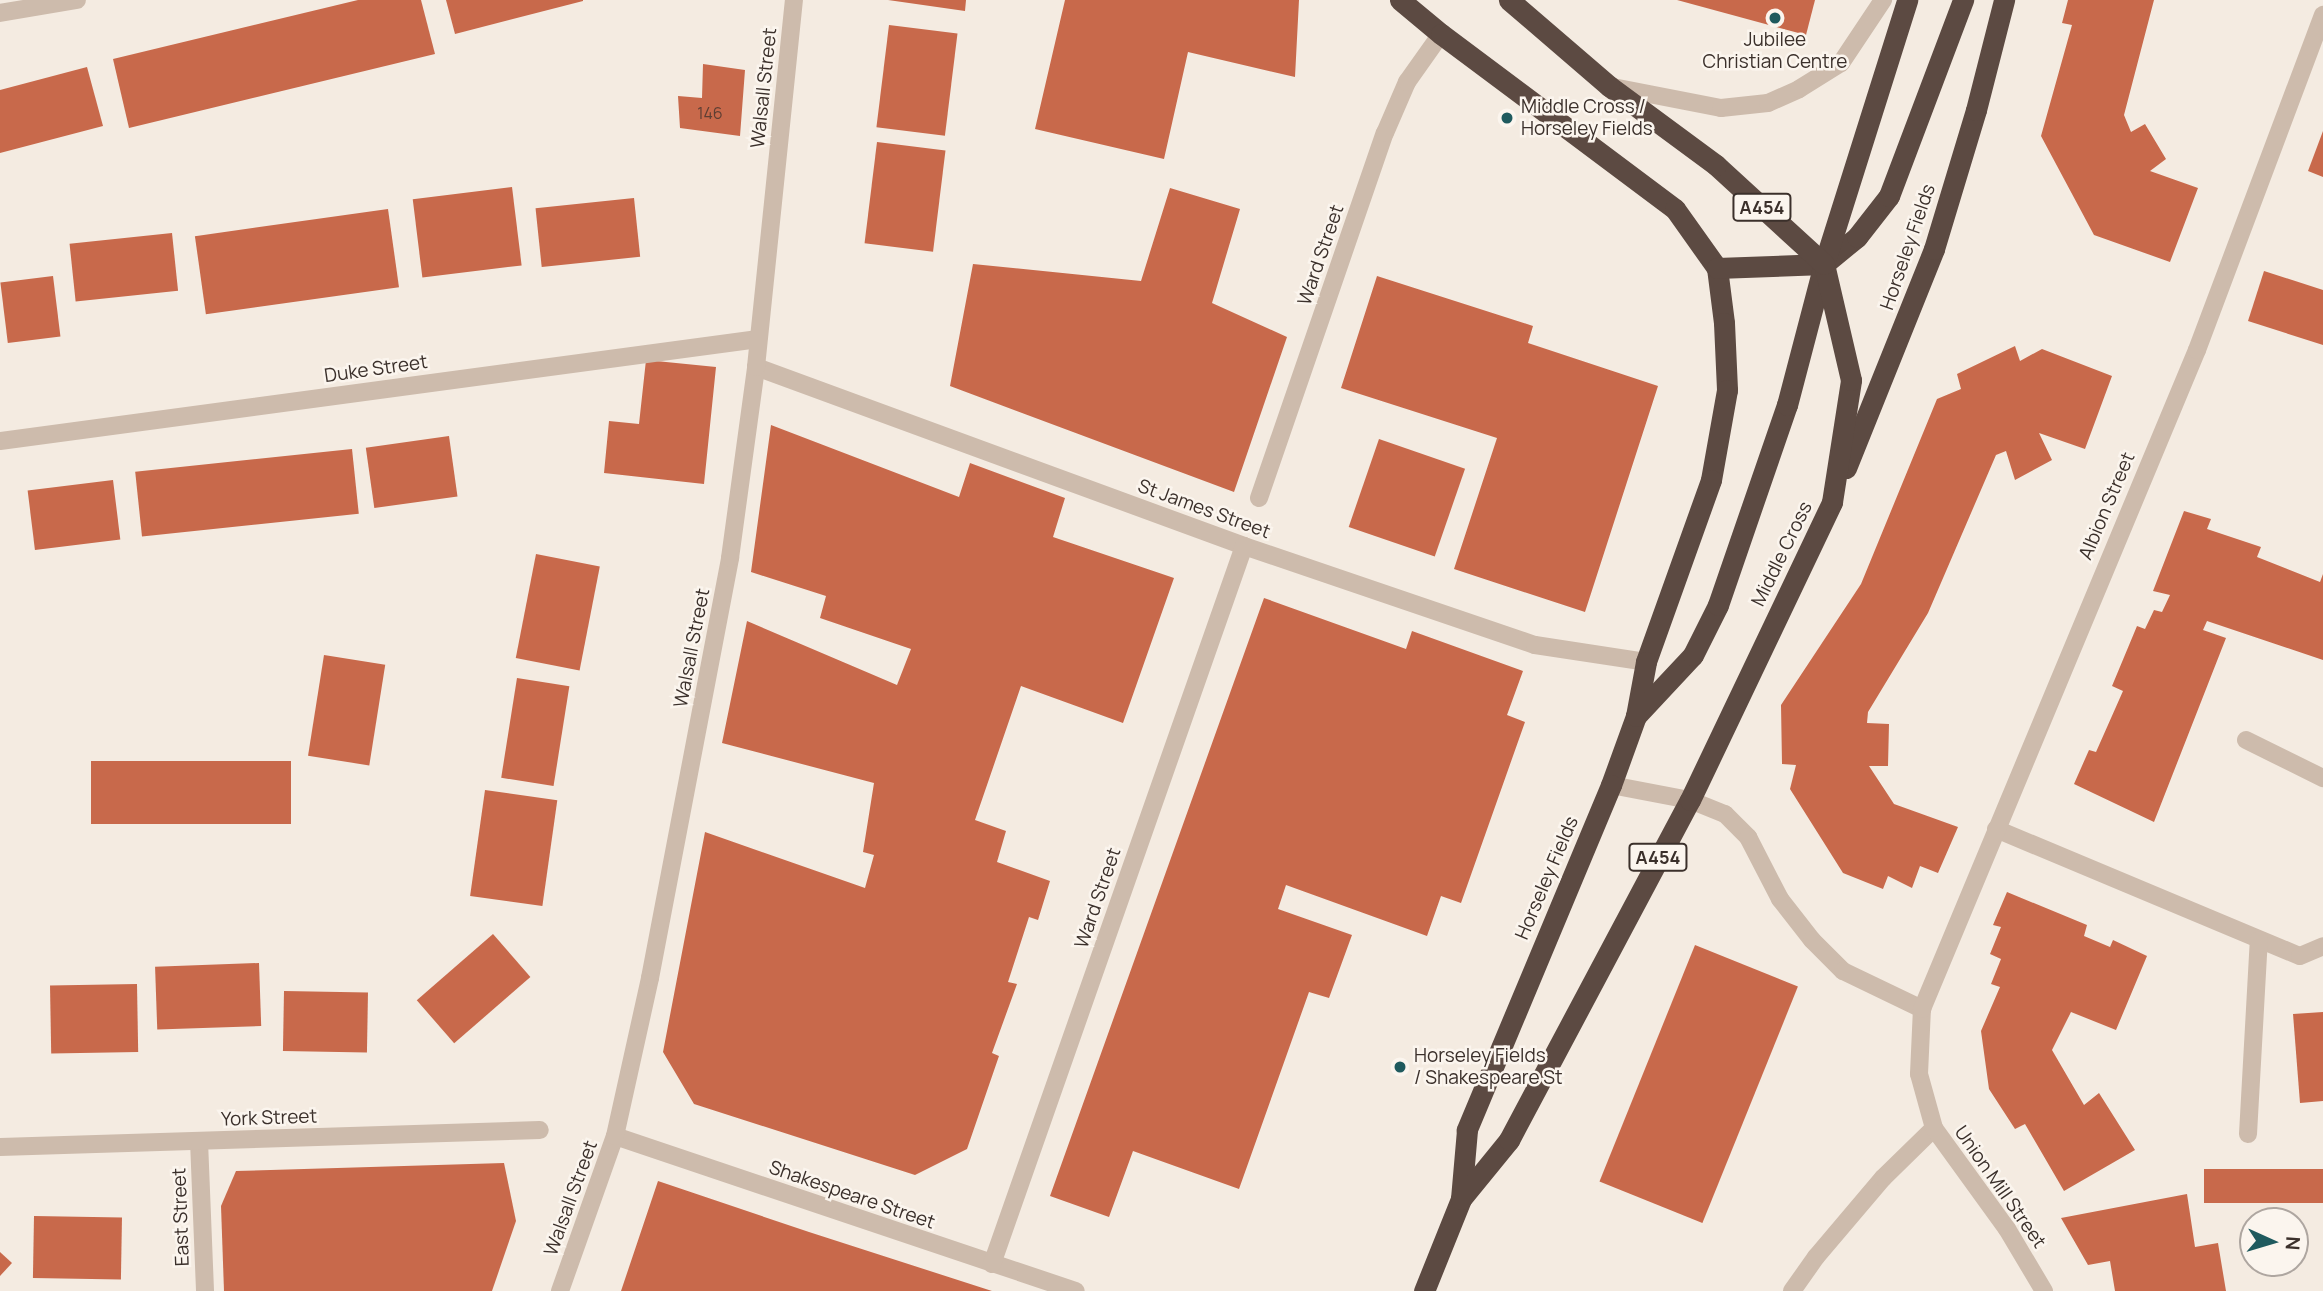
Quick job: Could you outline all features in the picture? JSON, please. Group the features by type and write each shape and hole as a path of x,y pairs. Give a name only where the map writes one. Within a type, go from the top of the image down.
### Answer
{"highway":[{"name":"A454","path":"1400,0 1441,34 1675,209 1717,268"},
{"name":"A454","path":"1509,0 1609,86 1716,165 1824,264"},
{"path":"1636,716 1693,655 1718,605 1787,405 1824,264 1907,0"},
{"path":"1717,268 1824,264 1857,237 1889,196 1963,0"},
{"name":"Horseley Fields","path":"1832,502 1934,249 1976,110 2004,0"},
{"name":"Middle Cross","path":"1461,1199 1509,1140 1690,800 1832,502 1851,380 1824,264"},
{"name":"Horseley Fields","path":"1424,1291 1461,1199 1467,1130 1611,785 1636,716 1646,662 1711,480 1727,390 1724,323 1717,268"}],"street":[{"path":"0,13 76,0"},
{"name":"Walsall Street","path":"560,1291 615,1136 650,978 730,558 755,367 794,0"},
{"path":"1609,86 1721,108 1768,103 1799,89 1841,63 1883,0"},
{"name":"Albion Street","path":"1922,1009 2197,350 2323,15"},
{"name":"Ward Street","path":"1259,498 1385,133 1407,82 1441,34"},
{"name":"Duke Street","path":"0,441 758,339"},
{"name":"St James Street","path":"755,367 1244,546 1535,645 1646,662"},
{"name":"Ward Street","path":"992,1264 1244,546"},
{"path":"2246,740 2323,778"},
{"path":"1611,785 1690,800 1725,814 1748,837 1780,899 1812,940 1843,971 1922,1009"},
{"path":"1996,829 2300,956 2323,946"},
{"path":"2248,1135 2259,940"},
{"name":"Union Mill Street","path":"1922,1009 1919,1074 1934,1128 2007,1229 2044,1291"},
{"path":"1792,1291 1815,1258 1883,1178 1934,1128"},
{"name":"York Street","path":"0,1147 540,1130"},
{"name":"Shakespeare Street","path":"615,1136 1076,1291"},
{"name":"East Street","path":"199,1141 205,1291"}],"building":[{"path":"358,0 421,0 435,54 129,128 113,59"},
{"path":"446,0 583,0 583,1 455,34"},
{"path":"888,0 966,0 965,11"},
{"path":"1065,0 1299,0 1295,77 1188,52 1164,159 1035,129"},
{"name":"Jubilee Christian Centre","path":"1677,0 1815,0 1806,35"},
{"path":"2068,0 2154,0 2124,115 2131,132 2145,124 2166,159 2150,171 2198,188 2170,262 2094,235 2041,136 2072,25 2062,23"},
{"path":"889,25 957,33 945,136 876,127"},
{"path":"703,64 745,70 740,136 680,128 678,96 702,98"},
{"path":"87,67 103,126 0,153 0,90"},
{"path":"2323,131 2323,177 2308,171"},
{"path":"877,142 945,150 933,252 865,243"},
{"path":"512,187 522,265 422,278 413,199"},
{"path":"1170,188 1240,209 1212,303 1287,337 1234,492 950,386 973,264 1141,281"},
{"path":"634,198 640,257 542,267 536,208"},
{"path":"388,209 399,287 206,314 195,236"},
{"path":"172,233 178,291 76,301 70,244"},
{"path":"2264,271 2323,290 2323,345 2248,321"},
{"path":"53,276 60,337 8,343 0,282"},
{"path":"1377,276 1533,326 1528,343 1658,386 1585,612 1454,569 1497,438 1341,388"},
{"path":"2015,346 2020,361 2042,349 2112,376 2085,449 2039,433 2052,460 2015,480 2006,451 1996,455 1928,613 1868,712 1867,723 1889,724 1888,766 1869,766 1894,804 1958,827 1938,873 1920,866 1912,888 1888,876 1883,889 1843,873 1790,789 1796,765 1782,764 1781,705 1861,584 1937,399 1961,389 1957,374"},
{"path":"646,360 716,367 704,484 604,473 609,421 639,424"},
{"path":"771,425 959,497 970,463 1065,498 1053,537 1174,578 1123,723 1021,686 975,820 1006,831 997,862 1050,881 1038,920 1029,917 1008,982 1017,984 992,1053 999,1056 967,1149 915,1175 694,1104 663,1052 705,832 865,888 874,855 863,852 874,783 722,743 747,621 897,685 911,649 820,618 826,596 751,572"},
{"path":"449,436 457,496 374,508 366,448"},
{"path":"1379,439 1465,469 1435,557 1349,527"},
{"path":"352,449 359,514 142,536 135,472"},
{"path":"113,480 120,540 35,550 28,490"},
{"path":"2184,511 2211,519 2207,529 2261,547 2257,557 2320,582 2323,574 2323,660 2207,621 2203,630 2226,638 2154,822 2074,784 2089,750 2096,752 2123,691 2112,686 2137,626 2145,629 2154,610 2162,612 2170,595 2153,591"},
{"path":"536,554 600,566 580,670 516,658"},
{"path":"1264,598 1406,649 1412,631 1523,671 1507,715 1525,722 1461,903 1441,896 1427,936 1286,885 1278,909 1352,935 1329,998 1309,992 1239,1189 1133,1151 1109,1217 1050,1196"},
{"path":"324,655 385,665 369,765 308,756"},
{"path":"517,678 569,686 554,786 501,778"},
{"path":"91,761 291,761 291,824 91,824"},
{"path":"485,790 557,800 542,906 470,896"},
{"path":"2007,892 2087,925 2084,936 2110,947 2113,940 2147,956 2116,1030 2071,1012 2052,1050 2084,1105 2099,1093 2135,1150 2064,1191 2025,1124 2015,1129 1989,1089 1981,1031 2000,987 1991,984 2001,959 1990,954 2001,927 1993,925"},
{"path":"493,934 530,977 454,1043 417,1000"},
{"path":"1695,945 1798,987 1702,1223 1599,1181"},
{"path":"259,963 261,1026 157,1030 155,967"},
{"path":"137,984 138,1052 51,1054 50,986"},
{"path":"284,991 368,992 367,1052 283,1051"},
{"path":"2323,1012 2323,1101 2300,1103 2293,1014"},
{"path":"504,1163 516,1221 492,1291 224,1291 221,1206 236,1171"},
{"path":"2204,1169 2323,1169 2323,1203 2204,1203"},
{"path":"658,1181 809,1232 992,1291 621,1291"},
{"path":"2187,1194 2195,1247 2218,1243 2226,1291 2115,1291 2110,1261 2088,1265 2061,1218"},
{"path":"34,1216 122,1218 121,1280 33,1278"},
{"path":"0,1252 12,1263 0,1276"}],"place":[{"name":"Jubilee Christian Centre","path":"1775,18"},
{"name":"Middle Cross / Horseley Fields","path":"1507,118"},
{"name":"Horseley Fields / Shakespeare St","path":"1400,1067"}]}
